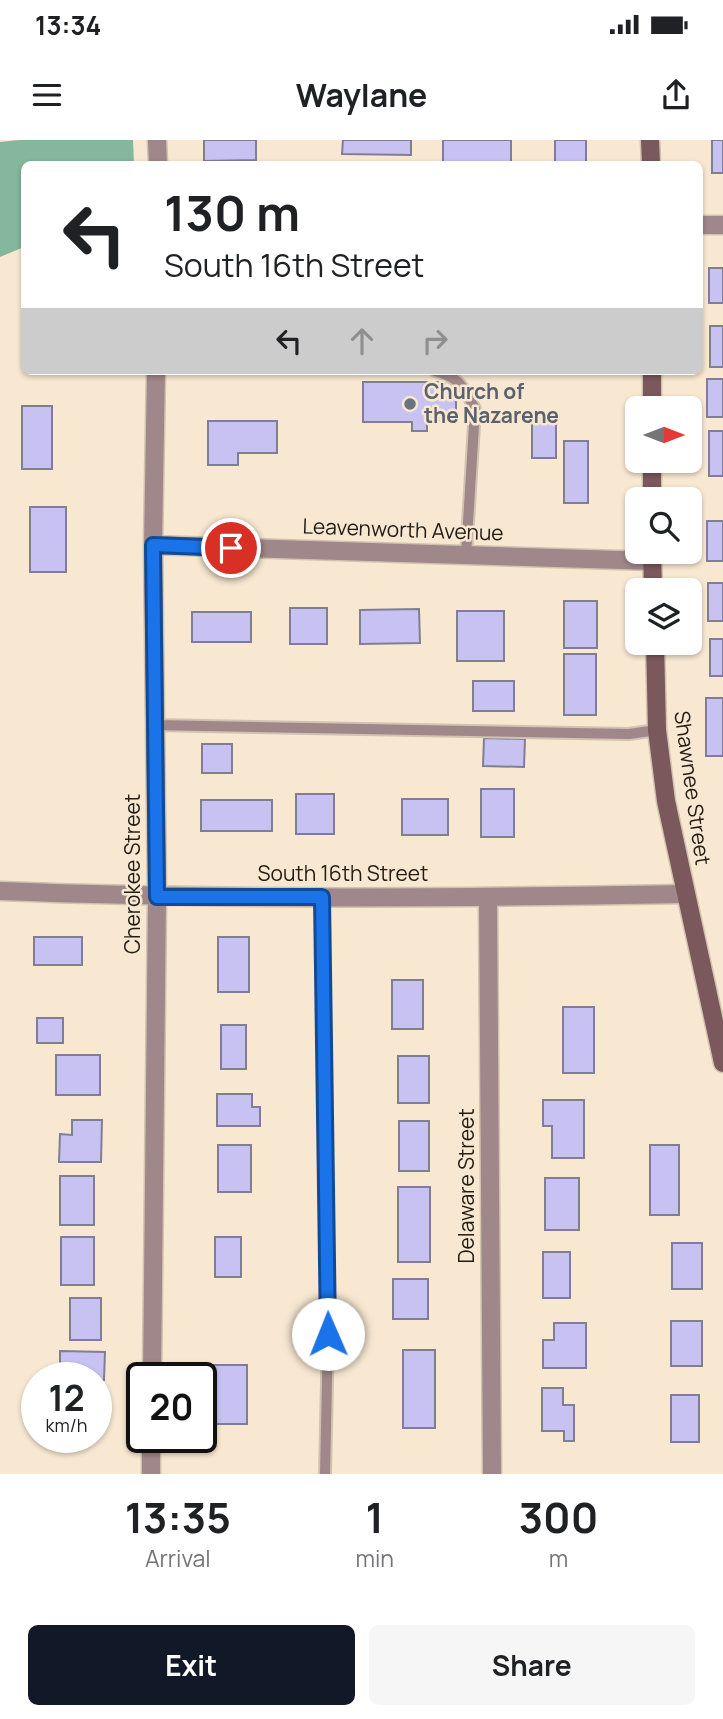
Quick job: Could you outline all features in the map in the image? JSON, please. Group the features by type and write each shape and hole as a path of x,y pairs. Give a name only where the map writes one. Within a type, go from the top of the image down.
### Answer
{"street":[{"path":"158,140 158,161"},
{"path":"650,140 651,161"},
{"path":"703,225 723,225"},
{"name":"Cherokee Street","path":"152,1362 157,897 153,545 156,375"},
{"path":"652,375 652,396"},
{"name":"Leavenworth Avenue","path":"153,545 466,555 625,556"},
{"name":"Shawnee Street","path":"655,655 657,730 666,801 723,1063"},
{"name":"South 16th Street","path":"0,891 157,897 685,894"},
{"name":"Delaware Street","path":"488,897 492,1474"},
{"path":"151,1453 151,1474"}],"lane":[{"path":"449,375 466,391 475,409 466,555"},
{"path":"154,725 629,734 657,730"},
{"path":"322,897 328,1334 325,1474"}],"green space":[{"path":"133,140 134,161 21,161 21,248 0,257 0,142"}],"building":[{"path":"204,140 256,140 256,160 204,161"},
{"path":"343,140 411,140 411,155 342,154"},
{"path":"443,140 511,140 511,161 443,161"},
{"path":"555,140 586,140 586,161 555,161"},
{"path":"712,140 723,140 723,173 712,173"},
{"path":"709,268 723,268 723,303 709,303"},
{"path":"710,326 723,326 723,367 710,367"},
{"path":"707,379 723,379 723,417 707,417"},
{"name":"Church of the Nazarene","path":"363,382 445,382 445,388 456,388 456,420 430,420 430,423 427,423 427,431 412,431 412,422 363,422"},
{"path":"22,406 52,406 52,469 22,469"},
{"path":"532,413 556,413 556,458 532,458"},
{"path":"208,421 277,421 277,453 238,453 238,465 208,465"},
{"path":"709,431 723,431 723,476 709,476"},
{"path":"564,441 588,441 588,503 564,503"},
{"path":"30,507 66,507 66,572 30,572"},
{"path":"707,521 723,521 723,561 707,561"},
{"path":"708,583 723,583 723,621 708,621"},
{"path":"564,601 597,601 597,648 564,648"},
{"path":"290,608 327,608 327,644 290,644"},
{"path":"419,609 420,643 360,644 360,610"},
{"path":"457,611 504,611 504,661 457,661"},
{"path":"192,612 251,612 251,642 192,642"},
{"path":"710,639 723,639 723,676 710,676"},
{"path":"564,654 596,654 596,715 564,715"},
{"path":"473,681 514,681 514,711 473,711"},
{"path":"706,698 723,698 723,756 706,756"},
{"path":"484,738 525,739 524,767 483,766"},
{"path":"202,744 232,744 232,773 202,773"},
{"path":"481,789 514,789 514,837 481,837"},
{"path":"296,794 334,794 334,834 296,834"},
{"path":"402,799 448,799 448,835 402,835"},
{"path":"201,800 272,800 272,831 201,831"},
{"path":"34,937 82,937 82,965 34,965"},
{"path":"218,937 249,937 249,992 218,992"},
{"path":"392,980 423,980 423,1029 392,1029"},
{"path":"563,1007 594,1007 594,1073 563,1073"},
{"path":"37,1018 63,1018 63,1043 37,1043"},
{"path":"221,1025 246,1025 246,1069 221,1069"},
{"path":"56,1055 100,1055 100,1095 56,1095"},
{"path":"398,1056 429,1056 429,1103 398,1103"},
{"path":"217,1094 252,1094 252,1107 260,1107 260,1126 217,1126"},
{"path":"543,1100 584,1100 584,1158 552,1158 552,1126 543,1126"},
{"path":"72,1120 102,1120 101,1162 59,1162 60,1134 72,1135"},
{"path":"399,1121 429,1121 429,1171 399,1171"},
{"path":"218,1145 251,1145 251,1192 218,1192"},
{"path":"650,1145 679,1145 679,1215 650,1215"},
{"path":"60,1176 94,1176 94,1225 60,1225"},
{"path":"545,1178 579,1178 579,1230 545,1230"},
{"path":"398,1187 430,1187 430,1262 398,1262"},
{"path":"61,1237 94,1237 94,1285 61,1285"},
{"path":"215,1237 241,1237 241,1277 215,1277"},
{"path":"672,1243 702,1243 702,1289 672,1289"},
{"path":"543,1252 570,1252 570,1298 543,1298"},
{"path":"393,1279 428,1279 428,1319 393,1319"},
{"path":"70,1298 101,1298 101,1340 70,1340"},
{"path":"671,1321 702,1321 702,1366 671,1366"},
{"path":"554,1323 586,1323 586,1368 543,1368 543,1340 554,1340"},
{"path":"403,1350 435,1350 435,1428 403,1428"},
{"path":"60,1351 105,1352 105,1362 60,1362"},
{"path":"217,1365 247,1365 247,1424 217,1424"},
{"path":"542,1388 563,1388 563,1405 574,1405 574,1441 564,1441 564,1431 542,1431"},
{"path":"671,1395 699,1395 699,1442 671,1442"}],"place":[{"name":"Church of the Nazarene","path":"410,404"}],"route":[{"path":"231,548 153,545 157,897 322,897 328,1334"}]}
